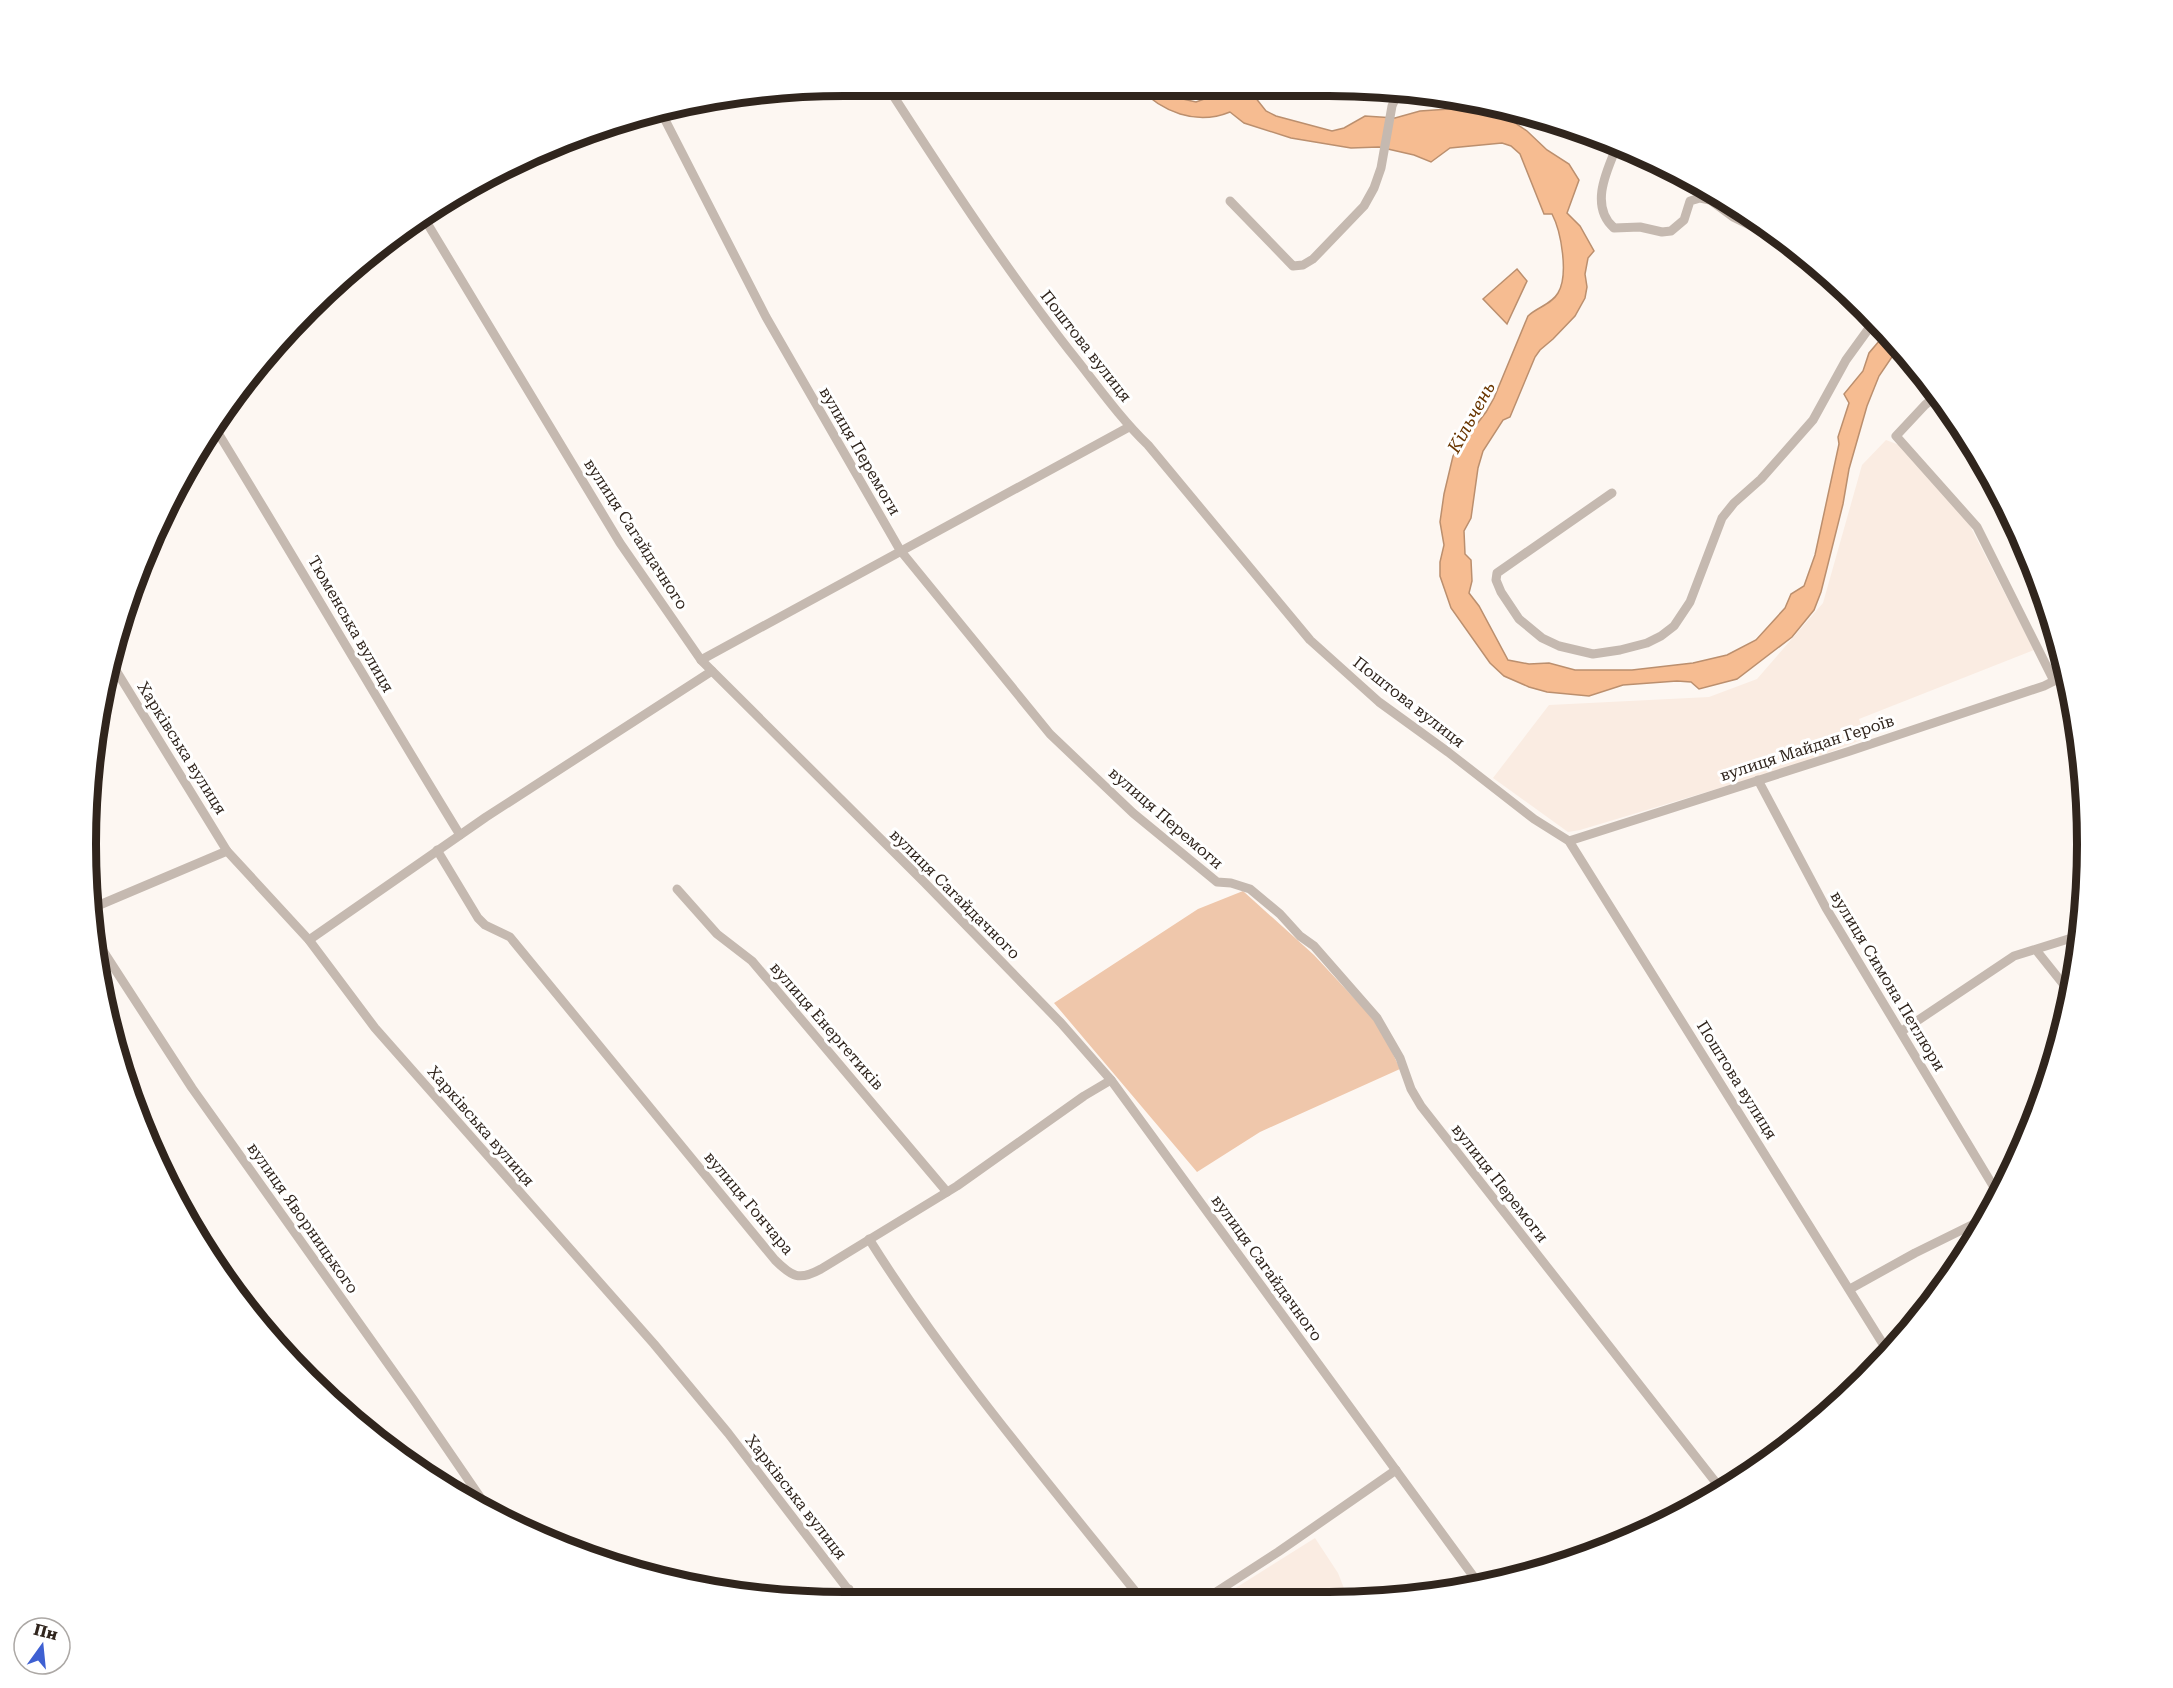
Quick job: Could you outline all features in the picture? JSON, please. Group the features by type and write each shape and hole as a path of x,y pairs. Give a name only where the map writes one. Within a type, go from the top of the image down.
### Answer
{"street":[{"name":"Поштова вулиця","path":"893,96 994,248 1046,319 1129,427 1148,445 1310,640 1379,702 1534,819 1569,841 1884,1345"},
{"path":"1230,201 1293,266 1303,265 1313,259 1364,206 1374,188 1381,168 1395,99"},
{"name":"вулиця Перемоги","path":"664,118 766,317 900,550 1050,734 1087,770 1133,813 1217,882 1250,889 1265,901 1300,936 1314,946 1354,991 1377,1018 1400,1058 1411,1089 1421,1106 1716,1484"},
{"path":"1614,153 1603,181 1601,196 1603,213 1608,223 1614,228 1640,227 1662,232 1671,231 1684,220 1690,201 1700,198 1709,200"},
{"path":"1714,203 1747,224"},
{"name":"вулиця Сагайдачного","path":"426,223 620,543 701,660 1045,1006 1111,1080 1475,1578"},
{"path":"1612,493 1497,573 1496,580 1519,619 1542,638 1576,651 1593,654 1647,643 1674,626 1690,602 1722,518 1734,503 1761,479 1813,420 1846,360 1870,328"},
{"path":"1930,400 1896,436 1977,527 2054,681"},
{"path":"701,660 1129,427"},
{"name":"Тюменська вулиця","path":"218,434 460,835"},
{"name":"Харківська вулиця","path":"116,670 227,851 309,940 375,1028 654,1344 728,1433 850,1592"},
{"path":"309,940 437,850 712,671"},
{"name":"вулиця Майдан Героїв","path":"1569,841 1850,751 2059,679"},
{"name":"вулиця Симона Петлюри","path":"1758,780 1826,908 1994,1187"},
{"name":"вулиця Гончара","path":"437,850 478,918 485,925 510,937 789,1274 800,1277 811,1274 869,1239"},
{"path":"99,905 227,851"},
{"name":"вулиця Енергетиків","path":"677,889 717,934 752,961 947,1192"},
{"path":"1902,1031 2014,956 2071,938"},
{"path":"2036,950 2064,985"},
{"name":"вулиця Яворницького","path":"104,952 192,1088 481,1498"},
{"path":"1111,1080 1084,1096 947,1192 869,1239 891,1274 955,1362 1136,1592"},
{"path":"1850,1289 1973,1224"},
{"path":"1216,1592 1396,1470"}],"shaded area":[{"path":"1148,96 1172,96 1196,102 1209,96 1254,96 1266,111 1276,116 1332,131 1344,128 1365,116 1395,118 1420,111 1463,108 1507,117 1527,131 1547,150 1569,164 1579,180 1567,213 1580,226 1594,251 1588,258 1585,298 1575,316 1535,357 1510,417 1503,420 1483,451 1478,468 1471,518 1464,531 1465,554 1471,560 1472,581 1469,593 1479,606 1508,660 1529,664 1549,663 1575,670 1632,670 1693,663 1727,655 1756,640 1785,608 1791,594 1804,586 1815,555 1839,444 1838,437 1849,403 1844,394 1863,371 1869,353 1880,340 1894,354 1879,376 1867,406 1849,469 1843,504 1821,592 1814,610 1792,637 1737,679 1699,689 1691,682 1677,681 1623,685 1589,696 1547,692 1504,676 1490,663 1451,608 1440,576 1444,545 1440,522 1453,456 1494,398 1528,316 1552,300 1561,285 1563,265 1558,231 1552,214 1544,214 1520,154 1511,146 1502,143 1450,148 1431,162 1414,155 1379,147 1351,148 1291,138 1244,123 1230,112 1205,118 1192,117 1157,103"},
{"path":"1517,269 1527,281 1507,324 1483,299"},
{"path":"1886,440 1902,446 1968,522 2034,650 1859,719 1866,738 1797,765 1580,830 1568,832 1493,778 1549,705 1709,697 1757,679 1823,603 1862,465"},
{"path":"1243,891 1314,955 1380,1026 1400,1069 1260,1132 1197,1172 1054,1003 1198,909"},
{"path":"1315,1538 1338,1573 1345,1591 1329,1592 1229,1592"}],"water label":[{"name":"Кільчень","path":"1471,417"}]}
